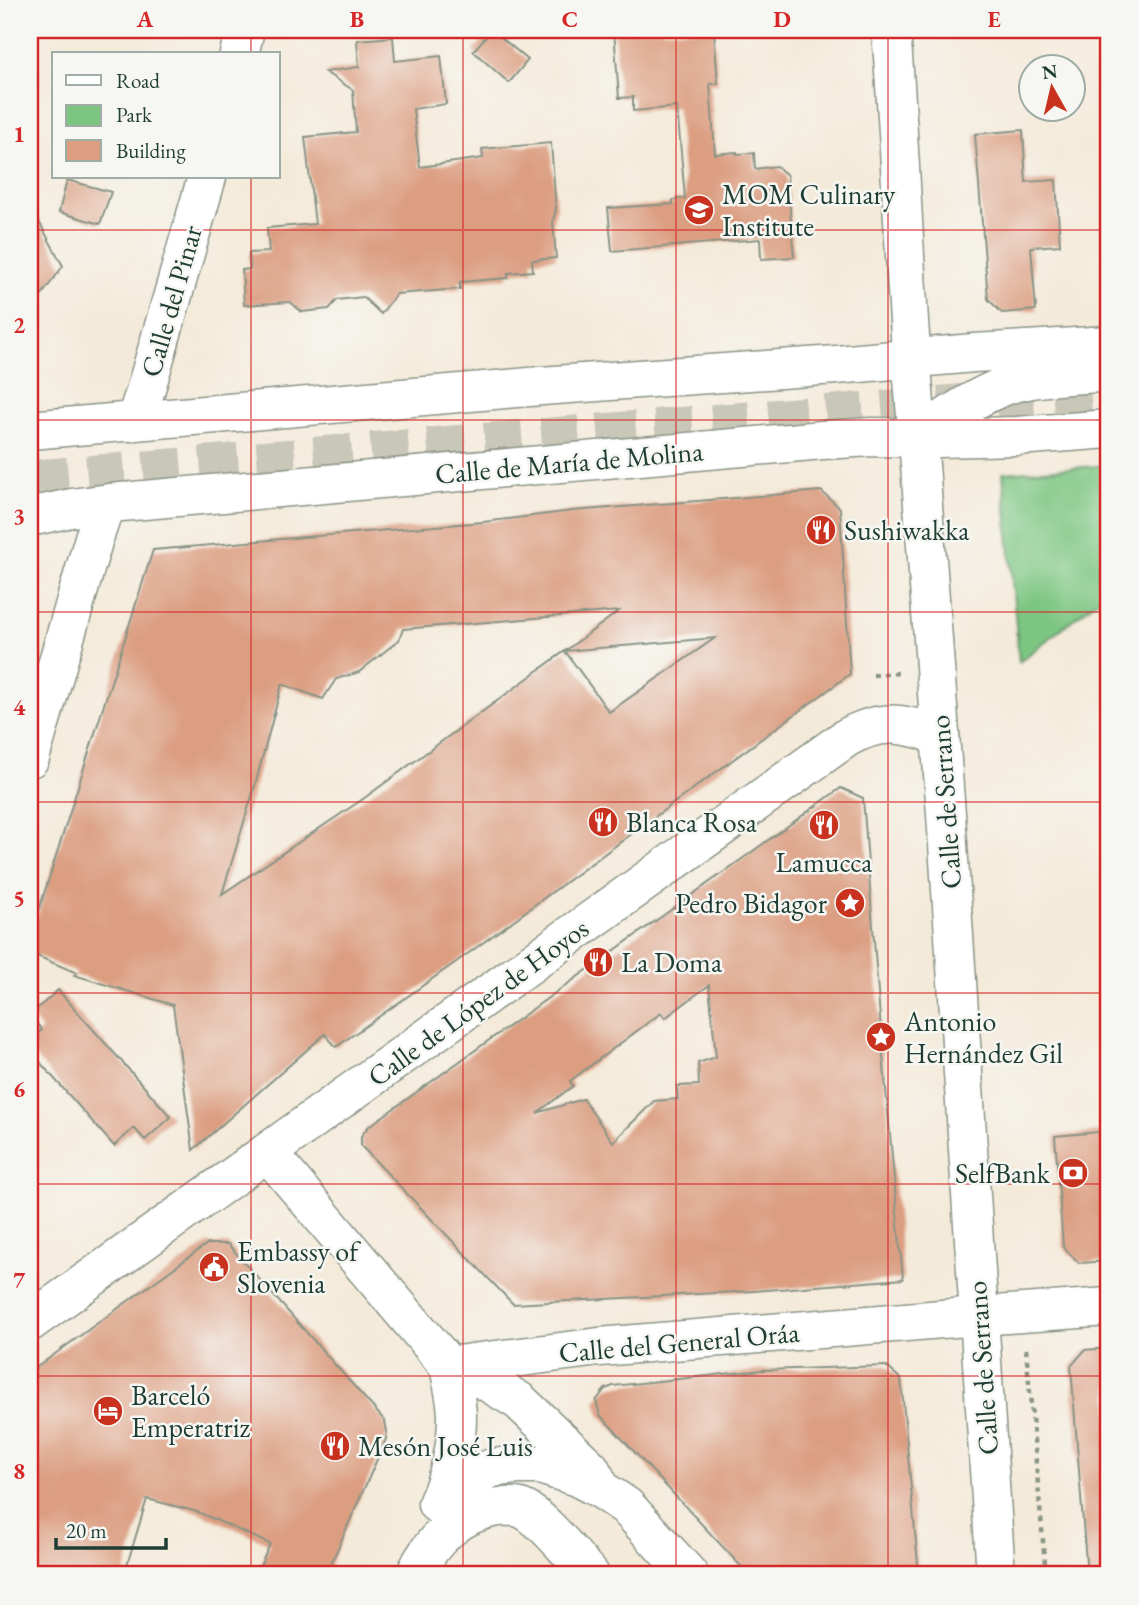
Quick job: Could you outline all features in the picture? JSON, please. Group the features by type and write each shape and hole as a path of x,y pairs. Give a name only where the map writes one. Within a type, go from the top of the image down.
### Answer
{"main road":[{"path":"240,52 245,30"},
{"name":"Calle de Serrano","path":"891,30 911,358 947,827 996,1575"},
{"name":"Calle del Pinar","path":"130,422 138,413 145,392 207,178"},
{"path":"30,430 541,386 1109,345"},
{"path":"918,438 963,407 1008,385 1035,379 1109,372"},
{"name":"Calle de María de Molina","path":"30,517 110,503 823,440 1017,436 1109,429"},
{"path":"30,758 94,538 102,515 110,503"},
{"name":"Calle de López de Hoyos","path":"30,1322 846,738 864,728 886,725 911,726 940,736"},
{"path":"268,1153 449,1366 484,1380 519,1401 590,1468 602,1490"},
{"name":"Calle del General Oráa","path":"449,1366 599,1347 1109,1307"},
{"path":"418,1568 429,1522 448,1478 454,1451 457,1417 449,1366"},
{"path":"443,1491 492,1468 517,1465 540,1465 577,1477 625,1506 689,1575"},
{"path":"418,1568 446,1530 484,1509 504,1507 521,1508 547,1528 590,1575"}],"path":[{"path":"1026,1349 1046,1575"}],"green space":[{"path":"1109,465 1109,591 1019,662 1003,473"}],"building":[{"path":"492,30 528,60 509,83 473,51"},
{"path":"614,30 714,30 718,84 710,84 715,154 754,153 755,169 776,166 787,175 794,257 761,259 760,239 612,251 608,208 673,204 673,200 685,198 677,107 633,111 633,97 619,98"},
{"path":"393,37 395,61 441,56 446,104 413,109 420,167 483,158 482,149 551,143 556,209 553,221 556,258 532,260 533,271 508,273 508,278 460,282 460,289 396,294 381,314 363,297 337,300 329,309 302,312 290,302 244,305 242,270 250,269 249,253 269,252 267,228 315,224 305,137 356,132 353,90 325,72 359,67 357,40"},
{"path":"1023,130 1026,182 1056,180 1060,245 1031,247 1036,310 1002,313 988,299 975,134"},
{"path":"67,180 111,192 100,224 59,212"},
{"path":"30,205 63,266 30,311"},
{"path":"821,491 840,508 850,674 336,1047 325,1034 193,1150 173,1005 74,975 77,973 30,953 37,916 153,550 483,522 572,511","holes":["619,611 363,799 222,894 282,684 323,699 336,679 359,672 399,640 403,629","715,638 609,712 565,651"]},
{"path":"841,788 863,798 903,1279 754,1291 513,1304 361,1146 361,1136 368,1127","holes":["709,985 716,1057 698,1063 699,1085 677,1086 678,1099 654,1101 613,1142 583,1099 537,1113 573,1086 570,1081 661,1013 665,1018"]},
{"path":"58,990 171,1117 145,1140 134,1128 114,1146 30,1051 30,1040 42,1030 30,1015"},
{"path":"1109,1131 1109,1261 1079,1263 1063,1247 1055,1136"},
{"path":"207,1244 228,1244 385,1421 386,1439 326,1575 256,1575 270,1544 198,1512 147,1499 124,1575 30,1575 30,1372"},
{"path":"1109,1348 1109,1575 1087,1575 1071,1366 1085,1350"},
{"path":"886,1366 901,1379 919,1575 749,1575 600,1415 596,1401 605,1389 613,1386 762,1370"}],"tunnel":[{"path":"30,479 1109,391"}],"place":[{"name":"MOM Culinary Institute","path":"699,210"},
{"name":"Sushiwakka","path":"821,530"},
{"name":"Blanca Rosa","path":"603,822"},
{"name":"Lamucca","path":"824,825"},
{"name":"Pedro Bidagor","path":"850,903"},
{"name":"La Doma","path":"598,962"},
{"name":"Antonio Hernández Gil","path":"881,1037"},
{"name":"SelfBank","path":"1073,1173"},
{"name":"Embassy of Slovenia","path":"214,1267"},
{"name":"Barceló Emperatriz","path":"108,1411"},
{"name":"Mesón José Luis","path":"335,1446"}]}
